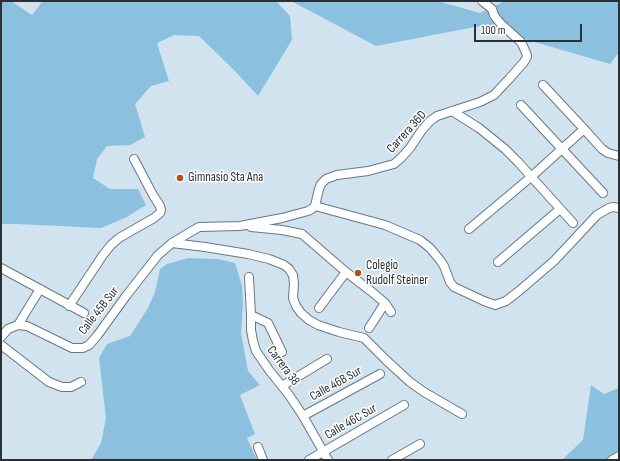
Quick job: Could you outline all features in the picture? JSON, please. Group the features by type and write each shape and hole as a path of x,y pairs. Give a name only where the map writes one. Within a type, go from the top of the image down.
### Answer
{"street":[{"path":"482,1 494,5"},
{"name":"Carrera 36D","path":"315,206 321,184 326,179 337,175 368,171 394,164 410,148 430,121 437,116 487,99 494,95 514,74 526,59 526,50 521,42 501,24 494,15 494,5"},
{"path":"543,85 602,149 608,153 619,156"},
{"path":"521,105 604,193"},
{"path":"452,111 492,137 518,162 573,223"},
{"path":"469,229 531,177 584,129"},
{"path":"69,306 110,245 160,213 160,206 134,159"},
{"path":"240,226 308,211 315,206 385,225 420,240 430,248 444,266 450,282 454,287 484,302 495,305 506,301 554,261 597,215 609,208 619,208"},
{"path":"498,262 560,209"},
{"path":"240,226 282,230 302,234 385,303 391,312"},
{"name":"Calle 45B Sur","path":"18,325 27,326 72,348 82,348 89,345 158,255 172,243 199,227 240,226"},
{"path":"172,243 248,254 269,259 284,265 293,275 293,298 296,306 309,320 318,325 339,332 364,338 410,382 462,414"},
{"path":"1,268 84,313"},
{"path":"319,308 346,272"},
{"name":"Carrera 38","path":"249,277 252,315 251,330 256,352 303,416 328,460"},
{"path":"1,337 8,329 18,325 40,289"},
{"path":"369,328 385,303"},
{"path":"252,315 268,323 282,352"},
{"path":"1,345 49,382 62,387 71,387 81,382"},
{"path":"282,386 326,359"},
{"name":"Calle 46B Sur","path":"303,416 380,374"},
{"name":"Calle 46C Sur","path":"309,460 404,405"},
{"path":"392,460 420,444"},
{"path":"258,447 263,460"},
{"path":"612,460 619,456"}],"shaded area":[{"path":"1,1 11,1 32,15 43,1 276,1 290,16 292,40 258,96 199,36 174,35 157,43 169,81 151,86 135,104 145,137 130,145 107,146 97,159 93,178 110,189 138,189 146,205 127,217 101,228 1,224"},
{"path":"291,1 437,1 480,13 505,1 619,1 619,52 610,64 480,26 376,46"},
{"path":"188,258 218,259 235,263 242,286 243,305 241,333 248,371 260,385 240,395 255,434 247,438 257,460 91,460 101,443 106,418 99,358 107,344 130,336 148,308 155,292 160,269 167,264"},
{"path":"591,385 604,394 619,388 619,460 562,460 583,440"}],"place":[{"name":"Gimnasio Sta Ana","path":"180,178"},
{"name":"Colegio Rudolf Steiner","path":"358,273"}]}
